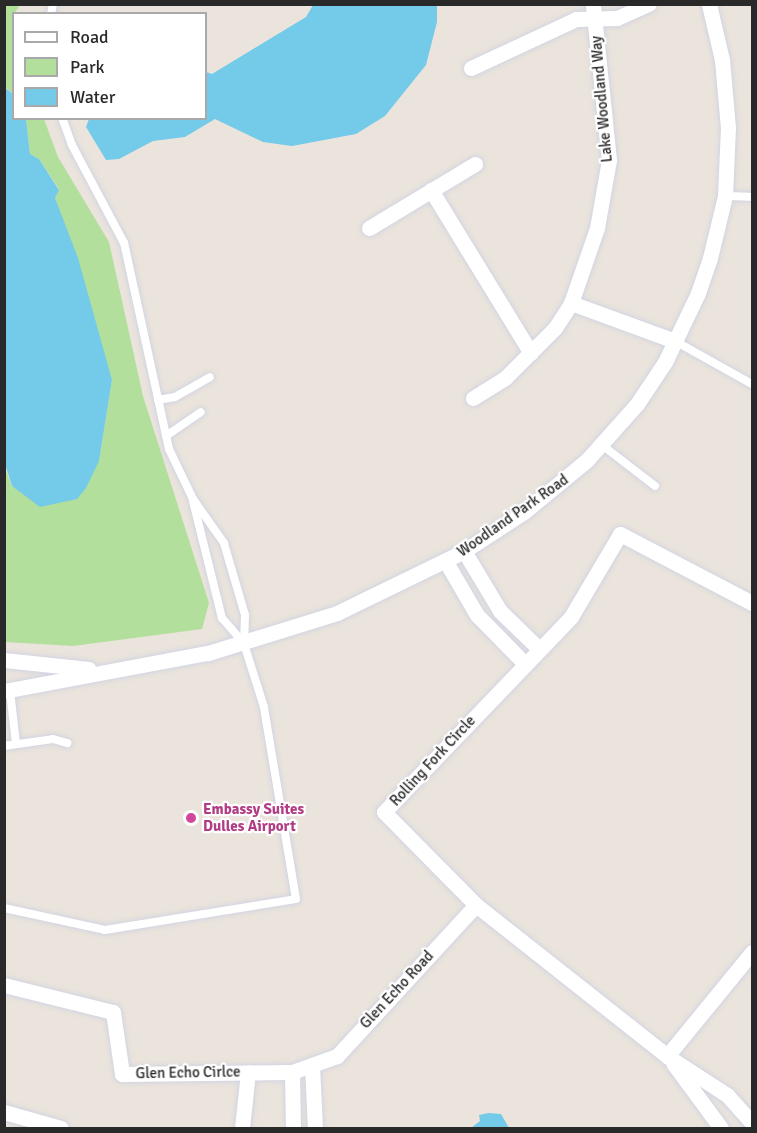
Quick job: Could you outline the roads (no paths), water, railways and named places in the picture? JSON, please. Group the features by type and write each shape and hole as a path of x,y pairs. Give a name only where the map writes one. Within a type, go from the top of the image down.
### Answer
{"street":[{"path":"471,68 594,11 617,18 649,4"},
{"name":"Woodland Park Road","path":"8,691 101,670 244,644 337,613 446,562 464,551 549,493 602,445 637,404 675,341 705,273 724,196 727,106 709,4"},
{"name":"Lake Woodland Way","path":"473,398 506,377 555,328 571,303 597,228 609,160 594,11"},
{"path":"369,228 475,164"},
{"path":"431,190 531,353"},
{"path":"571,303 675,341"},
{"name":"Rolling Fork Circle","path":"753,603 620,534 571,617 538,648 384,812 476,905 667,1056 717,1088 753,1124"},
{"path":"464,551 500,611 538,648"},
{"path":"446,562 477,615 524,663"},
{"name":"Woodland Park Road","path":"4,660 101,670"},
{"name":"Glen Echo Road","path":"292,1072 337,1056 476,905"},
{"path":"667,1056 753,952"},
{"name":"Glen Echo Cirlce","path":"4,984 113,1012 122,1074 292,1072"},
{"name":"Rolling Fork Circle","path":"667,1056 721,1128"},
{"path":"312,1065 315,1128"},
{"name":"Glen Echo Cirlce","path":"242,1128 248,1071"},
{"path":"292,1072 293,1128"},
{"path":"4,1112 61,1128"}],"lane":[{"path":"63,120 72,145 124,243 166,436 193,499 222,618 244,644"},
{"path":"724,196 753,197"},
{"path":"675,341 753,384"},
{"path":"158,400 175,397 210,377"},
{"path":"166,436 201,412"},
{"path":"602,445 655,486"},
{"path":"4,908 105,930 296,899 264,707 244,644 245,615 224,543 193,499"},
{"path":"8,691 16,744"},
{"path":"4,746 53,739 67,743"},
{"path":"704,1103 717,1088"}],"water":[{"path":"313,5 437,5 437,22 426,65 385,116 356,134 292,146 263,142 215,119 185,137 153,141 119,159 106,160 86,127 89,120 207,120 207,72 212,74 306,17"},
{"path":"4,87 12,93 12,120 26,120 30,154 39,159 59,190 55,198 78,258 112,380 99,461 86,488 77,499 40,507 12,486 5,464"},
{"path":"501,1114 509,1128 471,1128 480,1121 479,1115"}],"place":[{"name":"Embassy Suites Dulles Airport","path":"191,818"}]}
